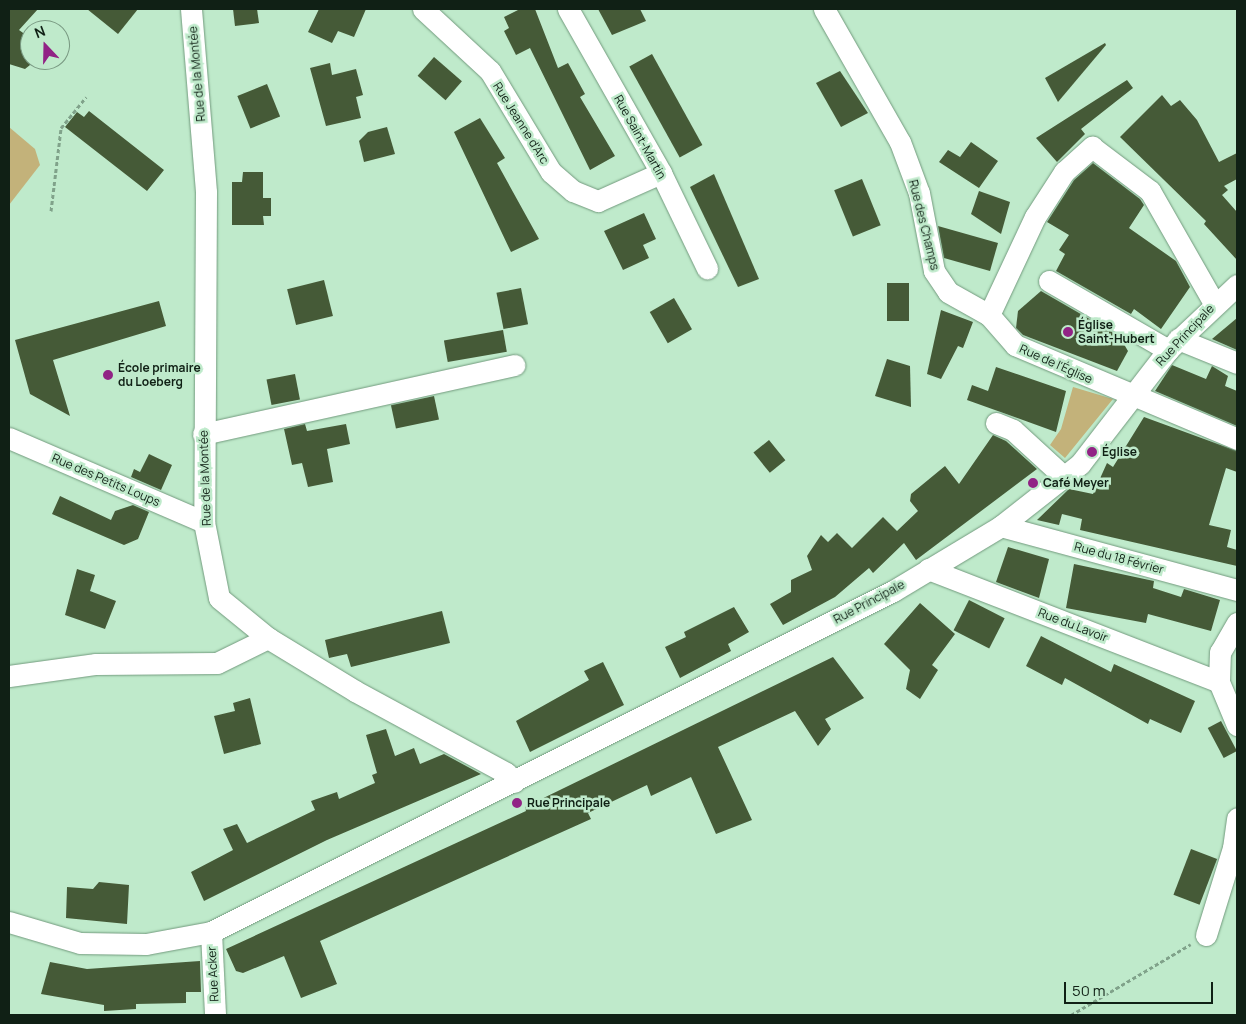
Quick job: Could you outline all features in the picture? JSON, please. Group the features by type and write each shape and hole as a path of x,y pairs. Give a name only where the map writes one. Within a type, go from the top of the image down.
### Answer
{"street":[{"name":"Rue de la Montée","path":"191,9 206,192 203,434 204,522 219,598 268,638 355,691 506,773 514,782"},
{"name":"Rue Jeanne d'Arc","path":"423,9 490,71 551,172 573,191 598,201 661,173"},
{"name":"Rue Saint-Martin","path":"568,9 661,173 707,268"},
{"name":"Rue des Champs","path":"824,9 900,142 919,193 934,271 948,292 989,315"},
{"path":"989,315 1036,217 1064,172 1092,147 1150,191 1214,303"},
{"path":"1048,281 1173,345 1237,362"},
{"name":"Rue Principale","path":"9,922 80,944 146,944 211,932 893,591 1001,526 1092,452 1173,345 1214,303 1237,285"},
{"name":"Rue de l'Église","path":"989,315 1015,345 1134,399 1237,439"},
{"path":"203,434 514,366"},
{"path":"996,423 1012,430 1062,475"},
{"name":"Rue des Petits Loups","path":"9,438 204,522"},
{"name":"Rue du 18 Février","path":"1001,526 1237,590"},
{"name":"Rue du Lavoir","path":"928,569 1218,682"},
{"path":"1237,623 1220,652 1218,682 1237,725"},
{"path":"9,676 96,664 217,663 268,638"},
{"path":"1206,935 1233,848 1237,818"},
{"name":"Rue Acker","path":"211,932 215,1015"}],"path":[{"path":"51,211 61,128 86,98"},
{"path":"1071,1015 1206,935"}],"shaded area":[{"path":"9,127 35,149 40,165 9,205"},
{"path":"1073,387 1113,399 1065,458 1050,445 1061,429"}],"building":[{"path":"9,9 38,9 28,20 20,20 20,67 9,64"},
{"path":"87,9 138,9 118,34"},
{"path":"233,9 257,9 259,23 235,26"},
{"path":"319,9 366,9 354,37 338,31 332,43 308,32"},
{"path":"520,9 535,9 558,68 568,63 585,94 580,97 615,156 590,170 530,48 516,55 504,31 509,28 504,17"},
{"path":"598,9 640,9 646,21 612,35"},
{"path":"1105,43 1106,45 1058,102 1045,78"},
{"path":"652,54 702,145 680,158 629,67"},
{"path":"434,57 462,81 446,100 418,76"},
{"path":"330,63 332,75 356,69 363,95 356,97 361,118 326,126 310,68"},
{"path":"840,71 868,113 841,127 816,83"},
{"path":"1127,80 1133,88 1081,129 1085,134 1057,162 1036,138"},
{"path":"267,84 280,116 250,128 237,96"},
{"path":"1162,95 1171,106 1180,100 1197,120 1219,162 1237,153 1237,179 1224,186 1228,190 1222,195 1237,212 1237,260 1204,224 1206,221 1120,137"},
{"path":"89,111 164,170 147,191 65,127 77,112 84,117"},
{"path":"480,118 505,158 497,163 539,239 511,252 454,132"},
{"path":"387,127 395,154 364,162 359,141 368,132"},
{"path":"971,142 998,161 979,188 939,162 948,150 960,157"},
{"path":"1093,163 1140,199 1144,205 1129,228 1176,261 1190,287 1161,329 1134,309 1131,314 1056,271 1065,254 1059,250 1069,235 1047,222 1074,180"},
{"path":"243,172 263,172 263,198 271,198 271,216 263,216 264,225 232,225 232,182 242,182"},
{"path":"714,174 759,279 738,287 690,187"},
{"path":"862,179 881,225 853,237 834,190"},
{"path":"979,191 1010,202 1001,234 971,214"},
{"path":"644,213 656,239 643,245 649,258 623,270 604,231"},
{"path":"938,226 998,243 990,271 944,258"},
{"path":"324,280 333,316 296,325 287,289"},
{"path":"887,283 909,283 909,321 887,321"},
{"path":"521,288 528,324 504,329 496,293"},
{"name":"Église Saint-Hubert","path":"1041,291 1119,336 1128,351 1117,371 1023,335 1016,328 1018,311"},
{"path":"674,298 692,329 668,343 650,312"},
{"path":"159,301 166,326 53,360 70,416 30,394 15,340"},
{"path":"941,310 973,322 963,348 958,346 941,379 927,374"},
{"path":"1237,318 1237,350 1212,339"},
{"path":"503,330 507,352 448,362 444,340"},
{"path":"887,359 910,366 911,407 875,396"},
{"path":"1172,365 1206,379 1212,366 1228,376 1225,386 1237,391 1237,426 1155,391"},
{"path":"996,367 1066,391 1056,432 967,400 972,385 988,391"},
{"path":"295,374 300,400 271,405 267,380"},
{"path":"434,396 439,419 396,429 391,405"},
{"path":"1144,417 1237,451 1237,472 1226,468 1209,525 1231,530 1227,547 1237,550 1237,566 1080,530 1082,519 1062,514 1059,525 1037,520 1069,489 1093,494 1107,463 1113,467"},
{"path":"305,424 307,431 346,424 350,444 327,449 333,482 308,487 302,463 292,465 284,429"},
{"path":"993,435 1006,441 1037,469 916,560 904,543 873,573 869,568 835,597 783,625 770,604 791,592 791,580 812,570 807,556 821,535 828,542 837,533 852,548 883,517 897,531 918,511 910,501 911,494 945,466 959,484"},
{"path":"769,440 785,460 770,473 753,453"},
{"path":"149,454 172,465 161,490 131,477 134,469 140,472"},
{"path":"60,496 111,520 115,511 133,505 149,512 138,539 124,545 52,514"},
{"path":"1008,547 1049,559 1039,598 996,582"},
{"path":"1074,564 1154,581 1153,588 1181,597 1184,589 1220,600 1211,631 1148,614 1146,623 1066,608"},
{"path":"77,569 95,575 90,591 116,601 105,629 65,615"},
{"path":"969,600 1005,618 989,648 954,630"},
{"path":"920,603 955,634 932,665 938,670 920,699 906,689 910,670 884,644"},
{"path":"734,607 749,632 728,644 731,651 680,678 665,647 686,637 684,632"},
{"path":"442,611 450,643 351,667 347,654 329,658 325,640"},
{"path":"1041,636 1111,672 1114,664 1195,701 1181,733 1150,719 1148,724 1065,678 1062,685 1026,666"},
{"path":"833,657 864,698 825,719 831,729 818,746 795,711 718,747 752,820 716,834 691,777 651,796 647,785 588,813 591,819 320,941 337,984 301,998 284,956 243,973 236,971 226,949 526,811 525,807"},
{"path":"603,662 624,705 530,752 516,721 589,680 584,671"},
{"path":"250,698 261,744 224,754 214,716 235,711 233,703"},
{"path":"1221,721 1237,751 1224,758 1208,728"},
{"path":"386,729 395,756 414,748 420,764 444,754 481,774 327,840 204,901 191,872 233,850 223,829 237,824 247,843 315,810 311,801 337,792 339,799 375,783 372,775 377,773 366,735"},
{"path":"1191,849 1217,859 1200,905 1173,895"},
{"path":"99,882 129,885 127,924 66,918 67,887 93,889"},
{"path":"200,961 201,992 186,992 186,1003 136,1004 136,1009 104,1011 104,1005 41,994 50,962 87,969"}],"place":[{"name":"Église Saint-Hubert","path":"1068,332"},
{"name":"École primaire du Loeberg","path":"108,375"},
{"name":"Église","path":"1092,452"},
{"name":"Café Meyer","path":"1033,483"},
{"name":"Rue Principale","path":"517,803"}]}
